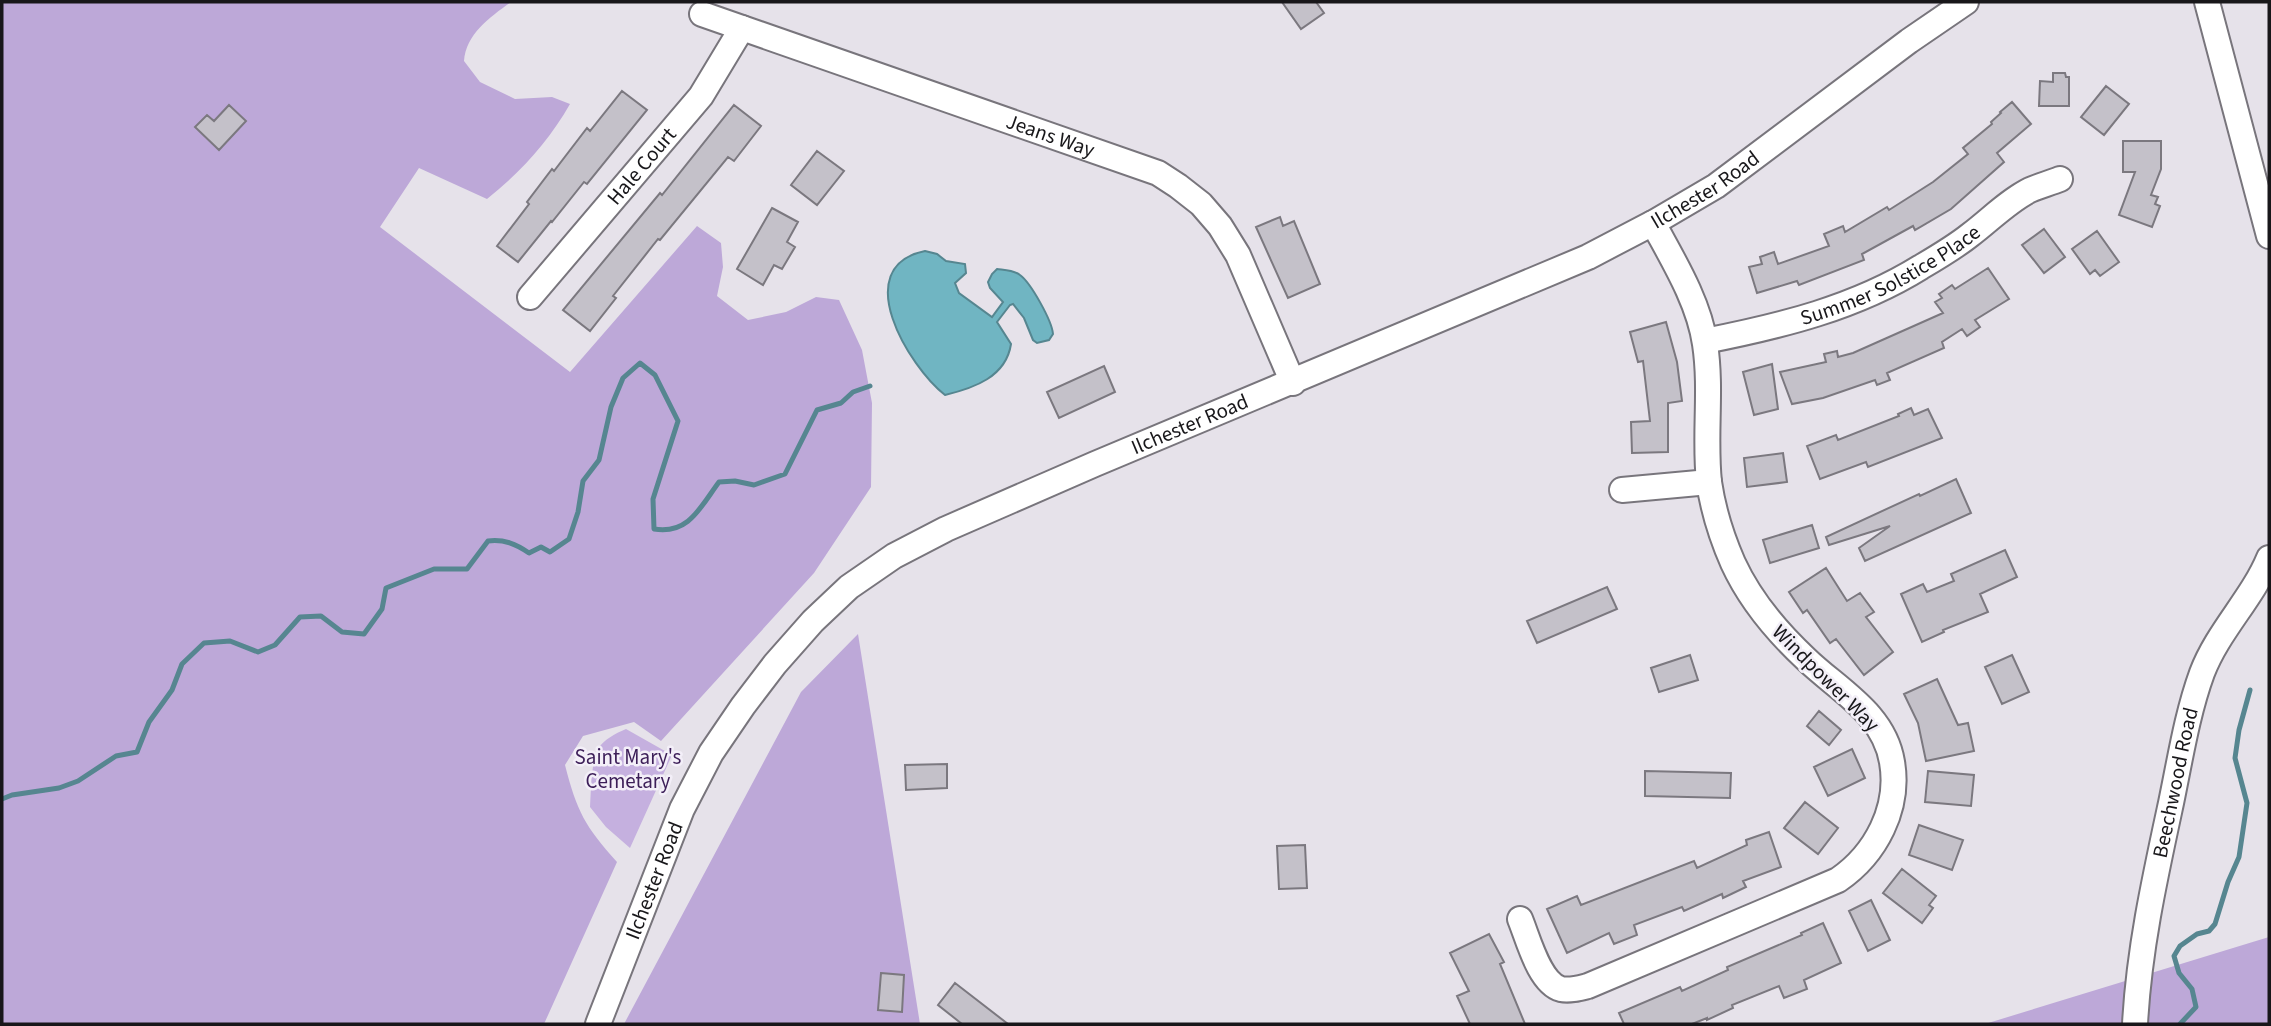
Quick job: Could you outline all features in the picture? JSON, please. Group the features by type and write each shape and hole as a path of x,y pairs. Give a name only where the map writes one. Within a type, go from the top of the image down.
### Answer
{"street":[{"name":"Ilchester Road","path":"598,1024 682,809 711,753 775,664 813,621 840,596 894,556 946,529 1588,257 1653,223 1716,186 1909,41 1966,2"},
{"path":"2207,2 2269,236"},
{"name":"Jeans Way","path":"702,14 1158,173 1201,204 1220,226 1238,255 1293,383"},
{"name":"Hale Court","path":"530,298 701,96 742,28"},
{"name":"Summer Solstice Place","path":"1705,341 1772,328 1828,311 1873,293 1920,268 2031,190 2060,179"},
{"name":"Windpower Way","path":"1520,919 1543,975 1551,984 1559,989 1570,990 1588,986 1838,880 1853,869 1881,832 1894,786 1892,761 1884,737 1871,717 1783,636 1749,594 1723,537 1709,482 1705,341 1693,303 1653,223"},
{"path":"1622,490 1709,482"},
{"name":"Beechwood Road","path":"2135,1024 2144,930 2191,711 2202,673 2215,645 2253,590 2269,558"}],"green space":[{"name":"Saint Mary's Cemetary","path":"626,729 672,755 630,848 606,827 590,807 593,769 598,749 610,737"}],"shaded area":[{"path":"2,2 511,2 474,34 464,61 480,82 515,99 552,97 570,104 533,156 487,199 419,168 380,227 570,372 697,226 721,243 723,267 717,296 748,320 786,312 816,297 839,300 862,350 872,403 871,487 814,573 661,741 634,722 583,736 565,765 584,818 617,862 544,1024 2,1024"},
{"path":"858,634 920,1024 624,1024 801,692"},
{"path":"2269,937 2269,1024 1985,1024"}],"water":[{"path":"925,251 937,254 946,261 965,264 966,273 955,283 959,293 992,317 1003,302 990,288 988,282 992,274 997,269 1020,275 1035,294 1049,320 1053,334 1049,340 1037,343 1033,340 1024,318 1013,304 1010,305 997,322 1011,344 1003,365 987,379 967,389 945,395 916,363 903,341 893,318 888,296 891,276 902,261"}],"building":[{"path":"1282,2 1316,2 1324,13 1301,29"},
{"path":"2053,73 2065,73 2066,77 2069,77 2069,106 2039,106 2040,81 2053,82"},
{"path":"2106,86 2129,104 2104,135 2081,117"},
{"path":"622,91 647,110 587,184 584,182 518,262 497,246 552,169 554,171 587,128 590,131"},
{"path":"2012,102 2031,124 1997,153 2004,162 1951,209 1915,230 1913,226 1862,254 1864,260 1799,285 1797,281 1757,293 1749,267 1762,264 1760,257 1774,252 1778,264 1829,246 1824,234 1843,226 1845,232 1887,207 1889,210 1933,182 1968,154 1963,148 1992,124 2000,112"},
{"path":"229,105 246,121 219,150 195,127 207,115 214,121"},
{"path":"734,105 761,126 734,161 728,157 660,240 658,239 613,296 616,298 590,331 563,310 660,193 662,195"},
{"path":"2123,141 2161,141 2161,169 2151,195 2158,197 2155,204 2160,206 2152,227 2119,215 2135,172 2123,172"},
{"path":"817,151 844,171 817,205 791,185"},
{"path":"772,208 798,222 787,242 795,247 782,269 774,265 763,285 737,269"},
{"path":"1280,217 1283,226 1294,221 1320,284 1288,298 1256,227"},
{"path":"2044,229 2065,257 2044,273 2022,245"},
{"path":"2097,231 2119,262 2100,276 2095,270 2090,274 2072,249"},
{"path":"1988,268 2009,299 1975,320 1980,327 1967,336 1962,329 1942,342 1944,348 1887,373 1890,380 1877,385 1875,380 1823,398 1792,404 1780,372 1826,362 1824,354 1837,351 1838,357 1853,353 1943,313 1935,302 1942,298 1939,294 1952,285 1955,289"},
{"path":"1666,322 1677,362 1682,401 1668,403 1668,452 1632,453 1631,422 1650,421 1643,361 1638,362 1630,332"},
{"path":"1772,364 1778,409 1754,415 1743,372"},
{"path":"1104,366 1115,392 1059,418 1047,392"},
{"path":"1911,408 1914,415 1928,409 1942,438 1868,467 1866,462 1820,479 1807,446 1836,435 1838,440 1899,416 1898,414"},
{"path":"1783,453 1787,482 1747,487 1744,458"},
{"path":"1956,479 1971,513 1865,561 1859,548 1890,526 1829,545 1826,537"},
{"path":"1812,525 1819,548 1770,563 1763,540"},
{"path":"2005,550 2017,577 1980,594 1988,612 1943,630 1944,632 1922,642 1901,594 1923,584 1927,592 1954,581 1951,574"},
{"path":"1826,568 1847,601 1860,593 1874,612 1866,617 1893,652 1864,675 1836,639 1830,643 1807,610 1803,613 1789,592"},
{"path":"1607,587 1617,609 1537,643 1527,621"},
{"path":"1690,655 1698,680 1659,692 1651,668"},
{"path":"2012,655 2029,692 2002,704 1985,667"},
{"path":"1937,679 1958,725 1968,723 1974,751 1926,761 1918,723 1904,694"},
{"path":"1819,711 1841,730 1829,745 1807,726"},
{"path":"1852,749 1865,778 1828,796 1814,767"},
{"path":"947,764 947,788 906,790 905,765"},
{"path":"1645,771 1731,773 1730,798 1645,796"},
{"path":"1928,771 1974,775 1971,806 1925,802"},
{"path":"1805,802 1838,828 1818,854 1784,828"},
{"path":"1919,825 1963,840 1952,870 1909,855"},
{"path":"1769,832 1781,867 1743,881 1746,887 1723,898 1722,894 1684,911 1682,907 1634,925 1637,935 1614,944 1609,933 1567,953 1547,909 1577,896 1581,905 1694,861 1697,868 1747,845 1746,840"},
{"path":"1305,845 1307,888 1279,889 1277,846"},
{"path":"1902,869 1936,896 1929,905 1933,908 1922,923 1883,893"},
{"path":"1871,900 1890,940 1868,951 1849,911"},
{"path":"1823,923 1841,963 1804,980 1807,989 1784,998 1779,986 1732,1005 1733,1008 1707,1020 1692,1024 1624,1024 1619,1013 1680,987 1682,991"},
{"path":"1489,934 1504,962 1500,964 1525,1024 1470,1024 1457,996 1469,991 1450,953"},
{"path":"881,973 904,975 902,1012 878,1010"},
{"path":"955,983 1008,1024 962,1024 938,1005"}],"waterway":[{"path":"2,799 59,788 78,781 116,756 137,752 149,722 172,690 182,664 204,643 230,641 258,652 275,645 300,617 321,616 342,632 364,634 382,609 386,588 434,569 467,569 488,541 510,543 529,553 541,547 550,552 569,539 578,512 583,481 599,460 611,407 623,378 640,363 655,375 678,421 653,499 654,529 666,530 685,523 700,509 719,482 735,481 754,485 785,474 817,410 841,403 853,392 870,386"},
{"path":"2180,1024 2196,1007 2192,989 2179,973 2174,956 2180,946 2197,934 2209,931 2215,924 2239,857 2247,803 2235,758 2239,730 2250,690"}]}
